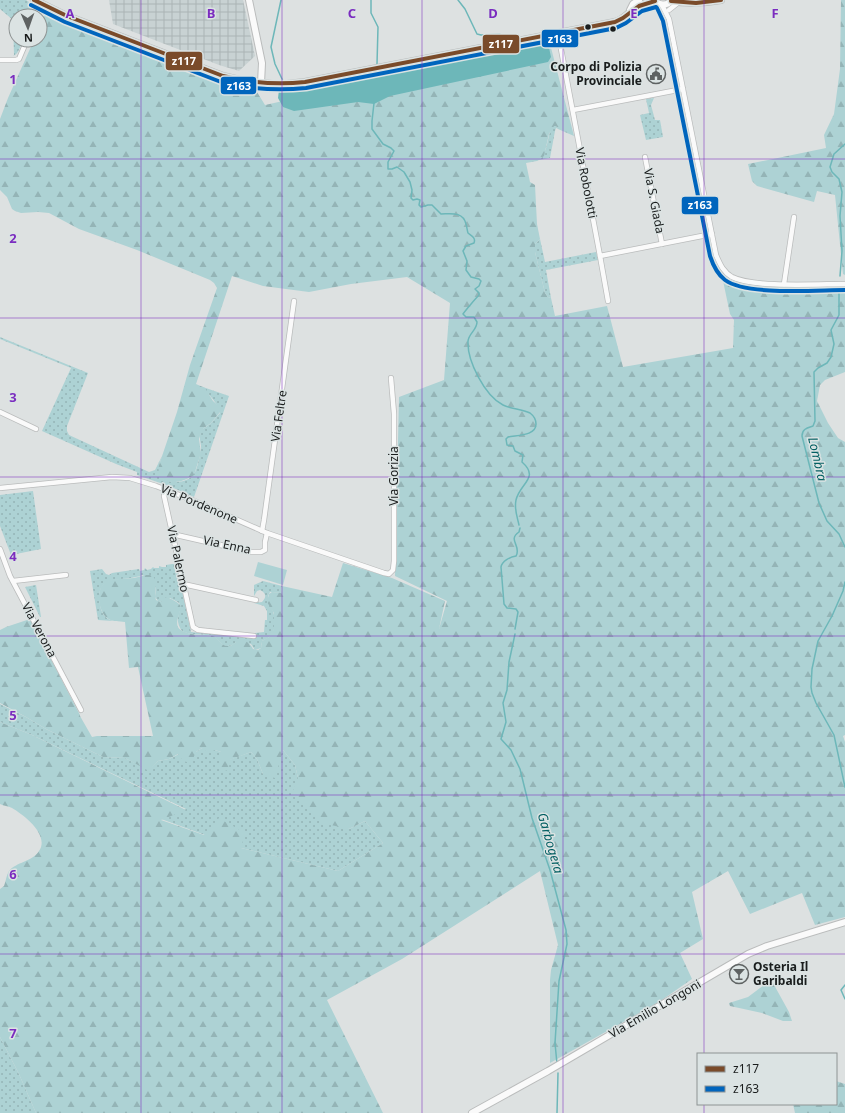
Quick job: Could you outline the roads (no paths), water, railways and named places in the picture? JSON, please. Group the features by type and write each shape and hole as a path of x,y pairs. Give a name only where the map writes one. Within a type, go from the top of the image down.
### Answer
{"street":[{"path":"34,0 66,16 217,74 239,80 261,83 291,84 617,21 624,18 640,4 655,1 708,3 722,0"},
{"path":"249,0 262,64 261,83"},
{"path":"627,15 633,4 639,0"},
{"path":"668,2 668,19"},
{"path":"668,2 668,19 716,255 721,268 732,277 750,283 845,284"},
{"path":"669,10 683,2"},
{"path":"40,8 42,4"},
{"name":"Via Robolotti","path":"558,33 608,301"},
{"path":"0,60 19,59 24,48"},
{"path":"573,110 683,89"},
{"name":"Via S. Giada","path":"645,157 662,244"},
{"path":"784,284 794,217"},
{"path":"600,256 712,234"},
{"name":"Via Feltre","path":"262,531 266,512 294,301"},
{"name":"Via Gorizia","path":"391,378 394,414 394,562 391,573"},
{"path":"0,412 36,429"},
{"name":"Via Pordenone","path":"0,488 122,476 141,480 267,534 384,574 391,573"},
{"name":"Via Palermo","path":"165,489 164,495 172,534 194,629 254,636"},
{"name":"Via Enna","path":"172,534 251,552 260,552 265,550 267,534"},
{"name":"Via Verona","path":"0,549 13,581 81,710"},
{"path":"13,581 66,574"},
{"path":"183,584 256,600"},
{"name":"Via Emilio Longoni","path":"472,1113 548,1071 748,954 767,946 845,922"}],"water":[{"path":"543,41 548,43 551,57 548,62 390,96 374,104 358,102 294,111 283,107 278,98 279,90 320,85"}],"waterway":[{"path":"281,0 271,47 275,64 283,81"},
{"name":"Garbogera","path":"371,0 371,13 378,27 377,64"},
{"path":"458,0 465,9 477,34 500,34 503,41"},
{"name":"Garbogera","path":"374,103 372,129 383,144 394,151 388,162 388,169 397,167 404,172 410,182 412,190 411,198 413,200 420,200 419,205 421,207 432,205 441,214 459,215 464,220 468,233 474,238 474,243 466,246 463,251 467,261 466,270 471,277 481,281 479,286 475,289 479,295 463,314 466,317 474,317 477,322 477,325 468,341 468,349 474,368 484,386 496,400 503,405 530,413 533,415 536,422 535,428 530,433 508,437 506,439 507,445 513,446 515,451 523,455 522,462 529,472 529,477 518,494 515,503 519,525"},
{"name":"Lombra","path":"840,276 842,251 840,216 842,192 839,179 832,172 830,167 834,154 845,144"},
{"name":"Lombra","path":"839,287 839,315 831,330 834,344 831,357 827,363 814,372 815,421 813,426 804,430 802,436 819,503 827,521 839,534 845,547"},
{"name":"Garbogera","path":"515,629 518,612 516,609 507,608 504,604 501,567 503,563 511,557 516,556 517,549 514,538 519,532 520,528"},
{"name":"Lombra","path":"845,582 843,591 832,616 818,641 812,669 811,687 816,703 834,735 845,787"},
{"name":"Garbogera","path":"515,634 509,662 507,690 503,703 506,722 501,739 511,750 520,769 532,818 550,870 566,930 567,944 559,981 555,1043 557,1064"},
{"name":"Lombra","path":"845,985 841,990 845,999"},
{"name":"Garbogera","path":"557,1113 558,1073"}],"place":[{"name":"Corpo di Polizia Provinciale","path":"656,74"},
{"name":"Osteria Il Garibaldi","path":"739,974"}]}
